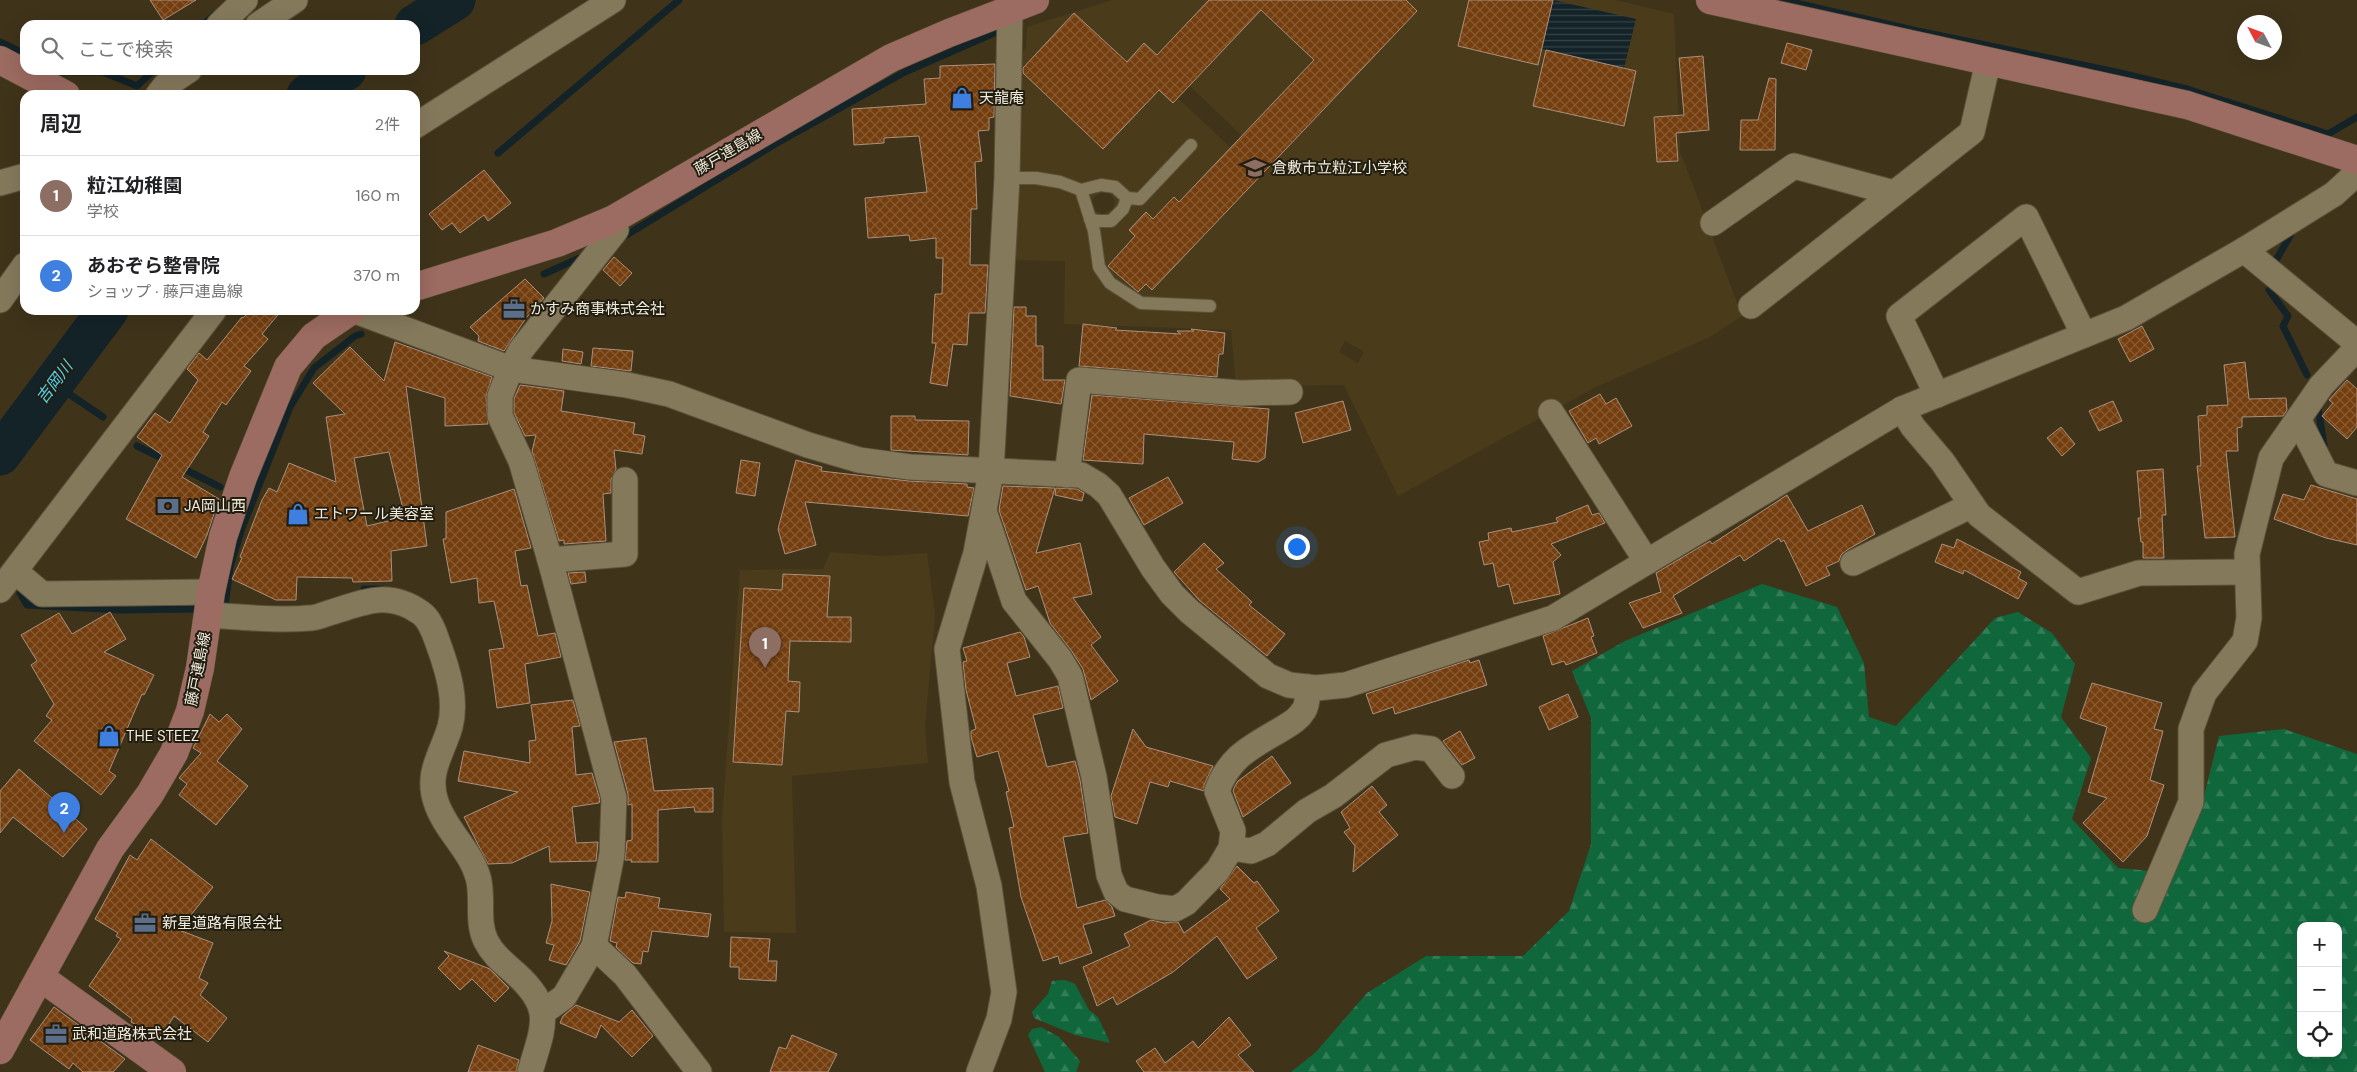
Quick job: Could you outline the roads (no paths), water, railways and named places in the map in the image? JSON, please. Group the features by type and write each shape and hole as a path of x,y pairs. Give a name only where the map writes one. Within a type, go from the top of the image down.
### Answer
{"main road":[{"path":"1719,1 2186,105 2357,160"},
{"name":"藤戸連島線","path":"420,285 557,243 612,220 891,58 1022,4"},
{"path":"0,60 20,71"},
{"path":"28,75 57,90"},
{"name":"藤戸連島線","path":"0,1050 110,849 150,794 174,753 190,711 200,668 223,536 234,503 288,367 314,336 345,315"},
{"path":"40,977 172,1072"}],"street":[{"path":"225,20 246,0"},
{"path":"265,20 295,0"},
{"path":"420,123 613,0"},
{"path":"979,1072 1000,1019 1004,992 989,886 962,782 947,649 976,553 991,472 1007,178 1022,4"},
{"path":"1751,306 1972,132 1988,62"},
{"path":"167,84 181,75"},
{"path":"1713,223 1794,166 1894,193"},
{"path":"365,315 511,369 627,385 669,394 808,445 859,460 910,467 1081,475 1098,484 1108,495 1153,568 1172,594 1189,611 1268,676 1289,685 1308,687 1346,685 1553,618 1902,409 2126,318 2159,300 2334,194 2357,173"},
{"path":"0,183 20,177"},
{"path":"1937,395 1899,316 2026,217 2084,335"},
{"path":"530,1072 548,1009 571,988 594,946 612,854 614,798 550,560 521,462 500,416 500,396 521,350 616,230 612,220"},
{"path":"2244,250 2357,342"},
{"path":"0,300 20,272"},
{"path":"0,590 16,572 210,315"},
{"path":"2145,910 2191,802 2191,729 2204,694 2245,641 2249,618 2247,554 2271,458 2321,386 2357,348"},
{"path":"1067,475 1079,380 1240,393 1290,392"},
{"path":"1902,409 1913,427 1942,461 1979,515 2078,592 2139,574 2247,572"},
{"path":"1551,412 1647,562"},
{"path":"2298,419 2326,474 2357,483"},
{"path":"550,560 625,554 625,480"},
{"path":"1853,563 1972,505"},
{"path":"984,510 1014,601 1060,659 1070,676 1094,777 1109,875 1116,892 1125,899 1175,909 1186,903 1218,870 1231,848 1233,831 1217,791 1222,778 1231,764 1243,752 1297,720 1305,708 1308,687"},
{"path":"16,572 42,594 210,603 313,618 364,601 382,598 400,603 422,614 432,627 447,669 452,700 450,726 432,774 433,794 440,814 468,853 478,878 484,938 493,954 548,1009"},
{"path":"1231,848 1251,851 1267,844 1306,811 1333,796 1386,755 1416,747 1432,749 1452,776"},
{"path":"594,946 625,975 699,1072"}],"lane":[{"path":"1081,190 1101,185 1116,187 1128,198 1140,199 1191,145"},
{"path":"1007,178 1036,178 1060,182 1075,186 1081,190 1090,219 1100,267 1110,283 1141,303 1210,306"},
{"path":"1090,219 1098,222 1111,221 1123,210 1128,198"}],"waterway":[{"name":"吉岡川","path":"420,22 455,0"},
{"path":"498,153 679,0"},
{"path":"1783,0 2187,89 2328,134 2357,117"},
{"path":"208,20 214,15"},
{"path":"620,239 777,143 905,72 994,33"},
{"path":"0,42 20,52"},
{"path":"110,75 137,86 149,75"},
{"name":"吉岡川","path":"315,90 338,75"},
{"path":"2275,262 2291,234"},
{"path":"544,274 586,255"},
{"path":"2269,290 2288,316 2283,326 2307,375"},
{"name":"吉岡川","path":"0,455 104,315"},
{"path":"230,607 225,607 230,567 242,528 290,407 314,368 355,336 361,334"},
{"path":"53,383 103,417"},
{"path":"2318,408 2324,445"},
{"path":"137,446 168,461"},
{"path":"180,467 220,487"},
{"path":"364,589 382,589"},
{"path":"20,593 27,605 122,610 194,609"}],"place":[{"name":"天龍庵","path":"962,98"},
{"name":"倉敷市立粒江小学校","path":"1255,168"},
{"name":"かすみ商事株式会社","path":"514,309"},
{"name":"JA岡山西","path":"168,506"},
{"name":"エトワール美容室","path":"298,514"},
{"name":"粒江幼稚園","path":"765,668"},
{"name":"THE STEEZ","path":"109,736"},
{"name":"あおぞら整骨院","path":"64,833"},
{"name":"新星道路有限会社","path":"145,923"},
{"name":"武和道路株式会社","path":"56,1034"}]}
